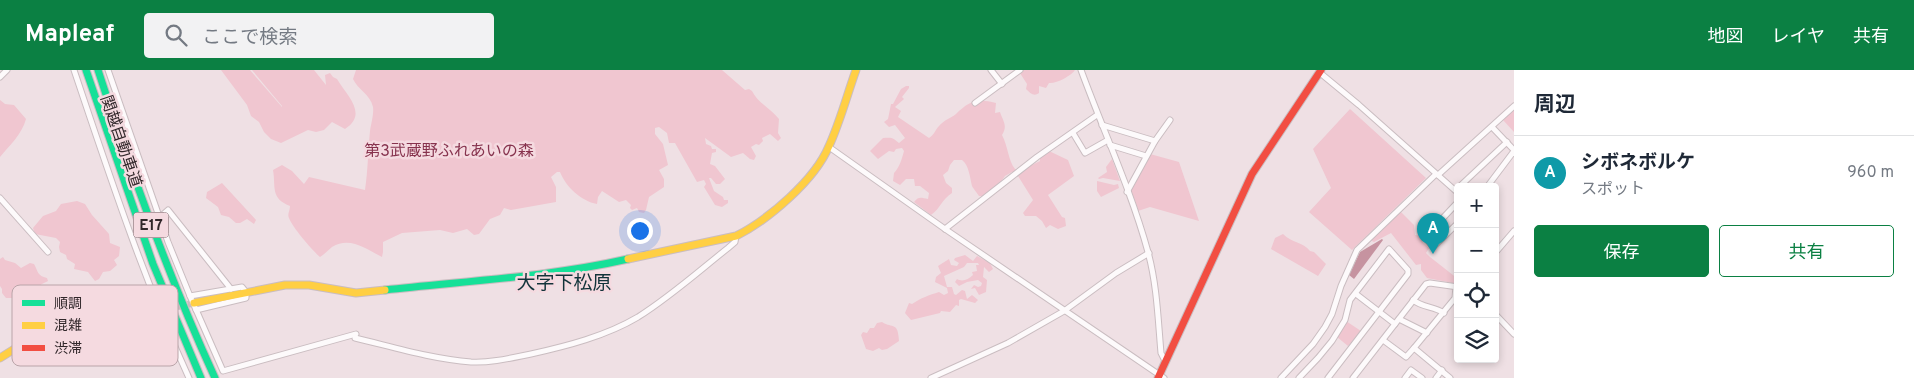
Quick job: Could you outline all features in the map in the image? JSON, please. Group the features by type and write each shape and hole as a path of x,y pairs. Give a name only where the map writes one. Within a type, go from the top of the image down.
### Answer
{"main road":[{"name":"関越自動車道","path":"86,70 124,187 162,285"},
{"name":"関越自動車道","path":"98,70 151,226 174,285"},
{"path":"195,307 246,292 277,286 302,285 361,292 553,272 598,266 696,243 736,236 750,229 773,211 810,176 823,160 856,70"},
{"path":"1161,377 1165,361 1252,174 1320,71"},
{"name":"関越自動車道","path":"178,294 215,378"},
{"name":"関越自動車道","path":"178,322 202,378"},
{"path":"0,358 12,351"}],"street":[{"path":"0,77 7,70"},
{"path":"74,70 100,150 149,285"},
{"path":"108,70 160,218 190,296 223,371 355,336 453,360 472,362 502,360 572,344 621,326 638,316 728,248 734,242 736,236"},
{"path":"991,70 1002,84"},
{"path":"975,103 1020,70"},
{"path":"1080,70 1109,143 1148,253 1157,296 1161,354 1165,361"},
{"path":"1320,71 1437,175 1454,188"},
{"path":"1282,378 1313,344 1325,327 1332,314 1356,250 1514,106"},
{"path":"944,229 1037,157 1097,115"},
{"path":"1127,192 1146,156 1170,120"},
{"path":"1102,125 1155,141"},
{"path":"1490,183 1514,151 1492,127"},
{"path":"1073,133 1085,153 1109,143 1146,156"},
{"path":"1464,183 1507,142"},
{"path":"828,147 944,229 1161,377"},
{"path":"0,198 48,252"},
{"path":"1454,206 1425,237 1433,247 1454,227"},
{"path":"160,218 168,210 230,289"},
{"path":"1499,248 1514,231"},
{"path":"1299,378 1332,341 1344,320 1350,300 1389,249 1408,270 1408,274 1328,378"},
{"path":"931,378 1008,343 1064,310 1148,253"},
{"path":"1362,378 1355,376 1428,283 1454,287"},
{"path":"190,296 242,287 246,292"},
{"path":"1356,294 1395,324"},
{"path":"1383,340 1406,357 1454,299"},
{"path":"1413,300 1420,305 1437,308 1444,313"},
{"path":"1499,318 1514,334"},
{"path":"1399,319 1427,333"},
{"path":"1414,348 1450,378"},
{"path":"178,353 189,378"},
{"path":"1405,378 1411,370 1422,378"},
{"path":"1436,378 1442,370"}],"green space":[{"name":"第3武蔵野ふれあいの森","path":"221,70 250,70 282,107 252,70 314,70 326,85 325,75 330,73 337,79 354,105 355,117 352,123 345,129 332,122 324,130 316,132 308,130 281,143 271,139 264,132 259,122 251,116 247,105"},
{"name":"第3武蔵野ふれあいの森","path":"356,70 722,70 745,90 749,89 752,91 779,119 778,133 781,138 778,141 770,134 762,138 763,141 759,145 756,144 751,147 756,156 754,160 743,153 731,157 705,138 706,144 711,146 712,149 716,149 716,152 712,153 710,164 715,166 725,179 720,184 716,184 709,178 714,191 723,197 724,200 728,200 728,203 722,207 715,205 704,187 706,184 704,180 697,182 675,143 669,143 667,133 659,127 655,128 655,134 663,144 668,165 659,170 664,179 664,187 649,197 644,213 639,212 637,208 632,210 630,208 631,205 626,200 619,202 602,191 598,197 597,204 585,200 566,183 560,172 557,172 551,177 556,187 556,202 511,210 504,208 500,215 490,219 479,234 474,235 467,229 453,233 440,230 402,233 383,242 382,257 364,247 345,243 332,247 320,257 303,239 291,222 288,215 290,206 279,199 275,191 273,170 282,165 292,171 304,184 309,177 365,190 373,107 353,79"},
{"path":"1018,70 1075,70 1063,79 1049,83 1046,88 1039,86 1039,93 1034,95 1026,89 1027,84"},
{"path":"909,86 909,88 902,97 904,99 895,107 901,111 898,117 929,138 941,124 969,103 984,101 996,103 995,113 1000,112 1004,121 1005,129 1002,135 1015,169 1022,170 1040,161 1040,155 1049,151 1068,160 1074,176 1048,195 1062,217 1065,218 1066,226 1058,229 1050,225 1046,228 1036,216 1025,216 1023,213 1033,200 1018,176 1012,172 1005,176 1000,183 1002,188 990,197 979,196 972,186 968,168 962,160 954,160 948,171 943,175 946,183 952,188 952,193 934,213 931,215 914,202 919,198 928,199 929,193 920,186 915,186 914,179 906,179 900,185 893,181 894,173 899,166 904,151 902,148 896,149 894,152 889,151 878,159 870,151 883,138 892,138 899,143 905,138 895,125 889,127 884,122 888,119 891,104 893,104 901,89"},
{"path":"0,100 5,104 14,105 26,119 19,134 0,157"},
{"path":"1514,108 1514,132 1503,120"},
{"path":"1350,109 1426,178 1352,250 1309,212 1331,188 1313,149"},
{"path":"1150,154 1179,162 1199,221 1150,207 1138,211 1130,190"},
{"path":"1112,159 1120,181 1099,179 1107,172 1106,167"},
{"path":"1097,181 1114,185 1118,184 1119,188 1101,197 1097,191"},
{"path":"222,183 256,220 254,224 247,219 236,223 229,217 221,215 218,207 206,198 207,192"},
{"path":"77,201 85,204 109,234 110,243 120,247 119,256 114,260 117,265 110,271 103,272 99,279 95,281 88,272 74,269 75,264 60,252 60,242 56,238 35,234 33,228 43,216 56,211 61,204"},
{"path":"1400,211 1414,225 1415,235 1421,236 1423,243 1429,248 1426,253 1454,276 1454,283 1427,278 1421,270 1421,264 1416,265 1391,233 1374,242 1371,240 1385,219 1389,219"},
{"path":"1283,234 1314,252 1326,264 1318,276 1271,249 1275,238"},
{"path":"965,255 973,261 977,256 990,263 993,269 989,272 984,267 983,277 987,280 986,292 979,295 975,288 971,289 974,285 981,286 982,283 978,280 959,286 955,282 957,279 967,279 973,275 972,272 977,271 976,265 979,265 978,263 967,263 964,267 944,276 947,287 952,287 956,295 962,290 965,291 967,299 972,295 978,300 975,303 961,299 959,300 959,306 956,305 950,312 941,311 940,313 911,320 905,313 909,303 912,304 939,292 944,295 948,293 947,288 935,282 936,277 941,273 938,266 949,259 951,265 957,266 959,263 954,260 955,258"},
{"path":"3,257 5,260 15,263 21,268 30,263 34,264 40,275 47,278 48,281 40,285 12,285 12,298 6,298 0,286 0,259"},
{"path":"1346,321 1361,331 1348,346 1337,337"},
{"path":"882,322 896,328 899,341 887,349 882,350 879,348 873,351 866,349 861,335 863,332 867,333 870,328 874,328 877,323"}],"shaded area":[{"path":"1382,239 1354,279 1349,275 1360,252"}],"tunnel":[{"path":"178,306 194,303"}],"traffic: fast":[{"path":"86,70 162,285"},
{"path":"98,70 152,226 175,285"},
{"path":"385,290 507,278 568,270 628,259"},
{"path":"178,292 215,378"},
{"path":"178,323 201,378"}],"traffic: slow":[{"path":"628,259 736,236 776,209 802,185 822,159 837,128 856,70"},
{"path":"194,303 285,285 309,285 356,293 385,290"},
{"path":"0,358 12,350"}],"traffic: jam":[{"path":"1158,378 1252,174 1321,70"}],"place":[{"name":"シボネボルケ","path":"1433,254"}],"district":[{"name":"大字下松原","path":"564,282"}]}
